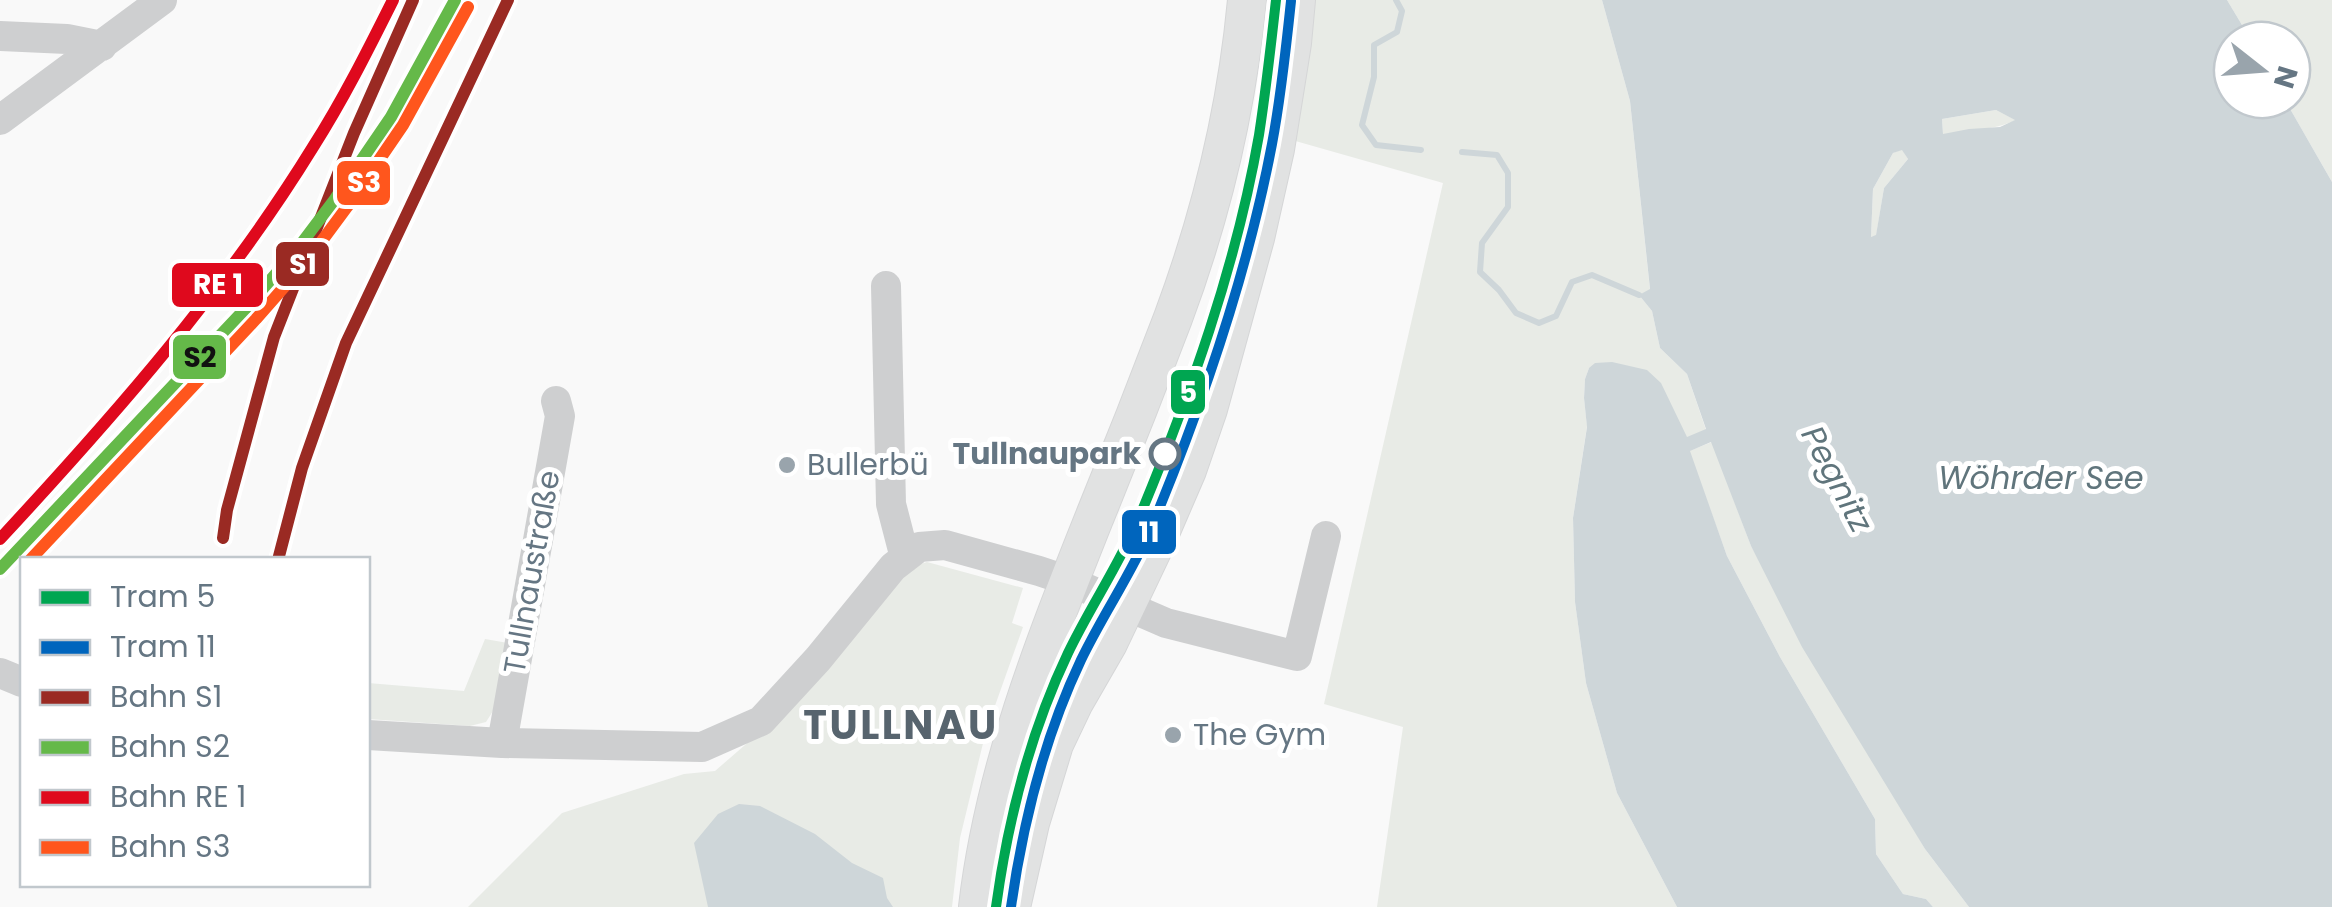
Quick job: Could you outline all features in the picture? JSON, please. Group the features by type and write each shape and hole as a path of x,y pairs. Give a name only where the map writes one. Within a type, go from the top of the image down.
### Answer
{"main road":[{"path":"978,907 989,828 1005,762 1041,650 1193,261 1230,113 1247,0"},
{"path":"1011,907 1025,841 1054,744 1156,542 1216,383 1275,149 1296,0"}],"street":[{"path":"0,120 162,0"},
{"path":"0,36 67,38 102,46"},
{"path":"886,286 891,504 904,558"},
{"name":"Tullnaustraße","path":"502,743 560,416 556,401"},
{"path":"370,735 502,743 702,747 761,721 818,660 892,568 919,547 945,546 1069,581 1156,620 1297,656 1326,536"}],"shaded area":[{"path":"1310,0 1602,0 1630,101 1650,290 1639,295 1652,311 1660,348 1687,374 1706,430 1687,438 1589,368 1584,398 1587,426 1573,518 1575,602 1586,683 1617,793 1677,907 1377,907 1403,727 1324,704 1443,183 1292,140"},
{"path":"2227,0 2332,0 2332,182 2296,120 2312,120 2312,20 2239,20"},
{"path":"1996,110 2016,120 1943,135 1942,119"},
{"path":"1902,149 1908,159 1884,188 1876,236 1871,237 1873,189 1893,153"},
{"path":"1712,442 1751,546 1925,849 1969,907 1933,907 1926,899 1903,894 1876,854 1875,819 1780,657 1727,556 1689,451"},
{"path":"927,562 1023,588 1012,623 1023,627 986,731 960,838 952,907 468,907 562,813 684,774 715,771 790,706 911,567"},
{"path":"485,639 508,643 493,711 486,722 470,726 370,719 370,683 464,691"}],"water":[{"name":"Wöhrder See","path":"1602,0 2227,0 2239,20 2212,20 2212,120 2296,120 2332,182 2332,907 1969,907 1925,849 1802,647 1751,546 1711,442 1690,451 1727,556 1780,657 1875,819 1876,854 1903,894 1926,899 1933,907 1677,907 1617,793 1586,683 1575,602 1573,518 1587,427 1584,398 1589,368 1595,363 1612,362 1647,370 1661,383 1687,437 1706,429 1687,374 1660,348 1652,311 1639,295 1650,289 1630,101","holes":["1996,110 2015,120 2000,127 1943,134 1942,119","1902,150 1908,159 1884,188 1876,235 1871,237 1873,189 1893,153"]},
{"path":"739,804 760,806 815,834 852,863 883,878 893,907 708,907 694,843 718,814"}],"waterway":[{"path":"1396,0 1402,11 1397,32 1374,45 1374,77 1362,125 1376,145 1421,150"},
{"path":"1462,152 1497,155 1508,173 1508,207 1482,243 1480,272 1516,313 1539,323 1556,316 1572,282 1592,275 1639,295"}],"tram line":[{"name":"5","path":"996,907 1014,809 1042,714 1068,653 1139,518 1193,378 1224,282 1259,135 1276,0"},
{"name":"11","path":"1011,907 1029,812 1056,720 1081,660 1152,526 1222,338 1262,193 1281,91 1291,1"}],"rail line":[{"name":"S1","path":"223,538 227,510 274,337 354,133 413,0"},
{"name":"S2","path":"0,569 295,252 391,117 455,0"},
{"name":"S1","path":"279,557 302,468 346,343 508,0"},
{"name":"S3","path":"33,557 307,261 403,125 468,7"}],"transit line":[{"path":"0,539 126,399 243,251 324,129 393,0"}],"place":[{"name":"Tullnaupark","path":"1165,454"},
{"name":"Bullerbü","path":"787,465"},
{"name":"The Gym","path":"1173,735"}],"district":[{"name":"TULLNAU","path":"901,725"}],"water label":[{"name":"Pegnitz","path":"1837,479"}]}
